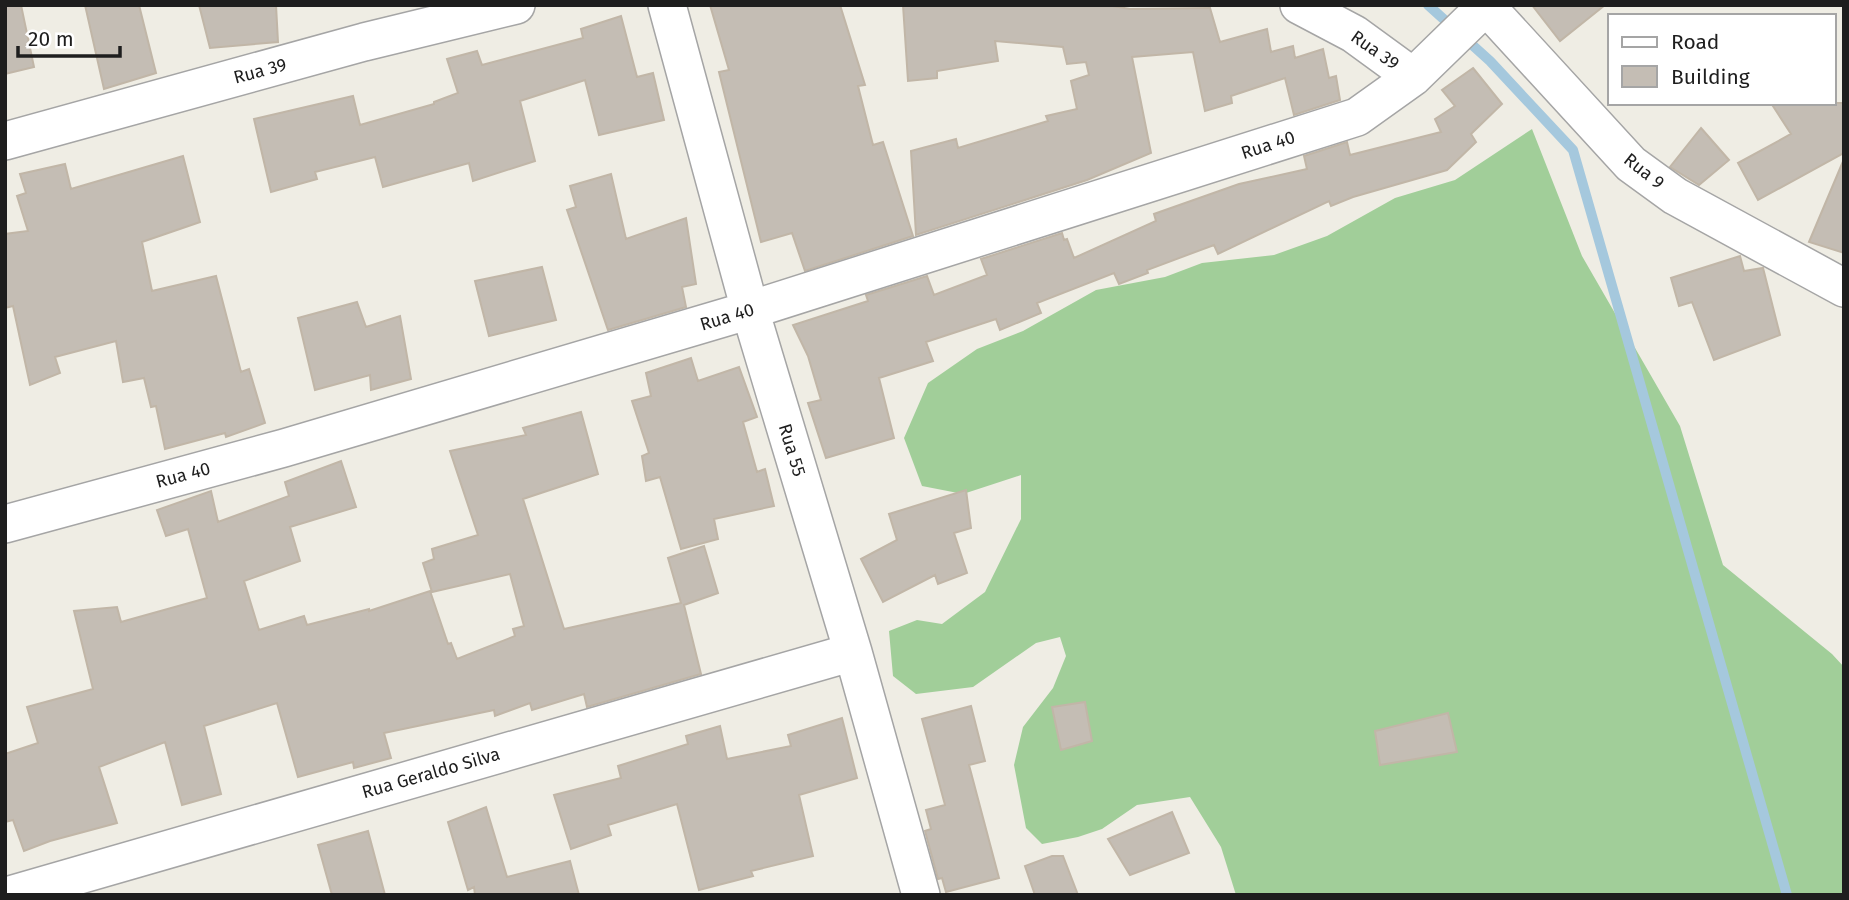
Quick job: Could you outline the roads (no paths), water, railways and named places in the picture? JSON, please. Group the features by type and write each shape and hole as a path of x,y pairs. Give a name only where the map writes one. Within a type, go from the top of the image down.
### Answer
{"street":[{"name":"Rua 39","path":"5,141 365,42 516,5"},
{"name":"Rua 55","path":"667,5 750,310 853,652 921,895"},
{"name":"Rua 39","path":"1299,5 1421,70"},
{"name":"Rua 40","path":"5,524 284,448 750,310 1357,117 1421,70 1478,13"},
{"name":"Rua 9","path":"1478,13 1631,164 1675,196 1843,288"},
{"name":"Rua Geraldo Silva","path":"10,895 853,652"}],"waterway":[{"path":"1428,5 1490,61 1573,150 1787,895"}]}
